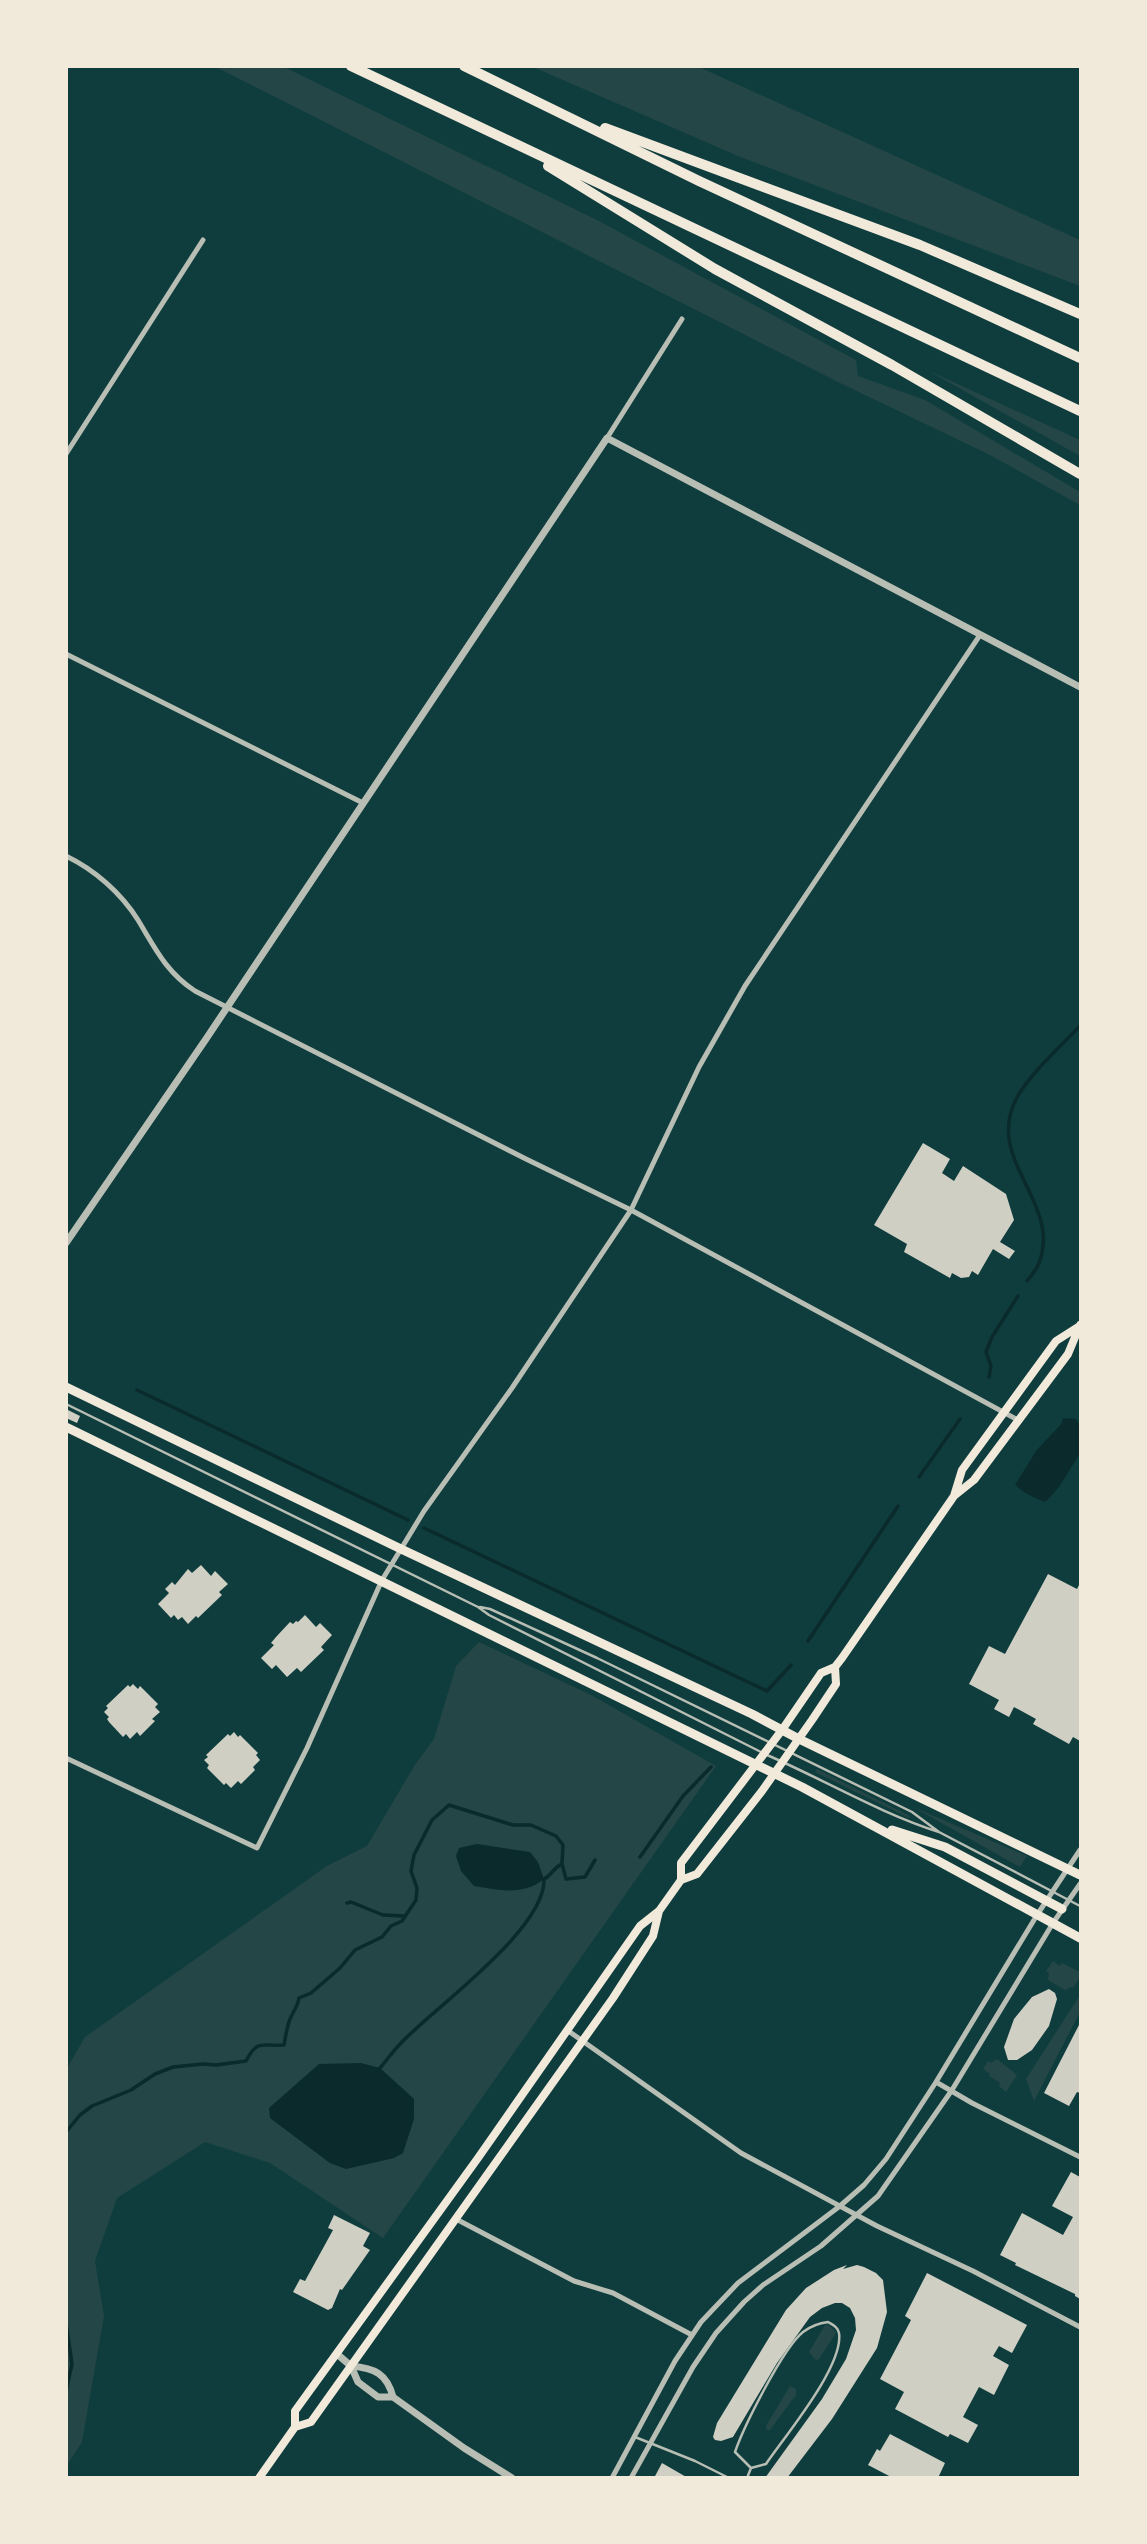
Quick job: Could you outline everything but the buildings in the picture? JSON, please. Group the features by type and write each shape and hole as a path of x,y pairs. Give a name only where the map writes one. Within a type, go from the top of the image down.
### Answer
{"highway":[{"path":"351,66 1080,411"},
{"path":"464,66 699,181 1080,358"},
{"path":"561,112 920,245 1080,314"},
{"path":"503,139 715,269 892,365 1080,474"}],"main road":[{"path":"954,1496 962,1470 1056,1341 1079,1326"},
{"path":"681,1880 681,1863 772,1744 821,1673 835,1667 954,1496 974,1480 1068,1354 1079,1326"},
{"path":"66,1387 1080,1874"},
{"path":"66,1427 382,1580 873,1824 1080,1938"},
{"path":"259,2477 295,2427 295,2411 640,1926 659,1911 681,1880 697,1874 774,1775 836,1684 835,1667"},
{"path":"873,1824 945,1847 1062,1909"},
{"path":"295,2427 311,2422 613,1998 653,1936 659,1911"}],"street":[{"path":"66,454 203,240"},
{"path":"66,1243 607,438 682,319"},
{"path":"607,438 1080,687"},
{"path":"66,1758 257,1848 307,1748 382,1580 447,1478 512,1388 631,1210 699,1067 744,986 980,635"},
{"path":"66,654 363,803"},
{"path":"66,856 115,890 139,921 154,949 173,975 195,991 631,1210 1018,1420"},
{"path":"612,2477 692,2335 738,2283 840,2206 864,2185 886,2159 1080,1850"},
{"path":"631,2477 693,2367 716,2333 763,2285 821,2246 878,2196 952,2090 1053,1923 1080,1884"},
{"path":"567,2030 741,2153 855,2214 974,2271 1080,2327"},
{"path":"936,2082 1080,2157"},
{"path":"456,2219 574,2281 612,2293 692,2335"},
{"path":"337,2354 351,2366 358,2382 378,2397 393,2397 464,2448 512,2477"},
{"path":"351,2366 369,2367 379,2374 389,2382 393,2397"}],"lane":[{"path":"66,1404 478,1607 764,1754 909,1822 939,1832"},
{"path":"478,1607 490,1609 597,1658 912,1812 939,1832 1080,1906"},
{"path":"747,2477 751,2469 766,2464 830,2372 839,2348 839,2333 837,2328 828,2322 819,2323 801,2334 748,2420 735,2452 751,2469"},
{"path":"634,2437 729,2477"}],"shaded area":[{"path":"216,67 284,67 597,220 856,360 858,376 925,400 1080,492 1080,505 990,455 840,383"},
{"path":"533,67 699,67 1080,240 1080,286 738,156"},
{"path":"927,370 1080,440 1080,456"},
{"path":"1063,1418 1076,1419 1080,1425 1080,1454 1061,1485 1045,1502 1015,1485 1036,1451 1062,1423"},
{"path":"479,1642 591,1695 716,1766 383,2238 270,2163 205,2142 117,2198 95,2261 104,2316 82,2442 67,2465 66,2070 85,2037 327,1866 367,1846 416,1763 434,1739 456,1666"},
{"path":"817,1769 910,1816 909,1818 815,1772"},
{"path":"913,1807 1027,1856 1020,1867"},
{"path":"477,1844 530,1852 538,1862 544,1879 519,1890 474,1886 461,1871 456,1856 459,1848"},
{"path":"1053,1961 1080,1972 1073,1988 1065,1990 1048,1980 1049,1973 1046,1971"},
{"path":"1080,1995 1080,2012 1034,2101 1026,2079"},
{"path":"997,2059 1017,2075 1006,2092 999,2086 1000,2083 983,2069 988,2061 991,2063"},
{"path":"361,2063 380,2068 414,2099 414,2119 403,2153 394,2158 346,2169 330,2163 270,2118 269,2108 319,2064"},
{"path":"828,2324 836,2333 816,2360 809,2352"},
{"path":"790,2386 796,2389 796,2395 770,2430 767,2430 766,2426"}],"waterway":[{"path":"1027,1281 1038,1265 1043,1241 1041,1219 1015,1159 1009,1139 1010,1117 1025,1085 1080,1026"},
{"path":"989,1377 991,1366 986,1352 992,1337 1018,1296"},
{"path":"137,1390 408,1520"},
{"path":"919,1477 960,1419"},
{"path":"808,1641 898,1506"},
{"path":"424,1528 767,1691 791,1665"},
{"path":"640,1857 683,1796 711,1767"},
{"path":"66,2132 80,2115 92,2106 131,2090 155,2074 173,2067 246,2061 257,2046 284,2045 289,2022 299,1998 311,1993 340,1968 355,1950 382,1937 391,1926 402,1921 416,1900 417,1888 411,1871 414,1855 432,1820 449,1805 513,1825 531,1825 556,1836 563,1845 562,1864 566,1879 585,1877 595,1860"},
{"path":"380,2068 401,2043 509,1943 540,1899 544,1879 562,1864"},
{"path":"347,1903 351,1902 383,1915 404,1916"},
{"path":"66,2323 72,2364 66,2392"}]}
